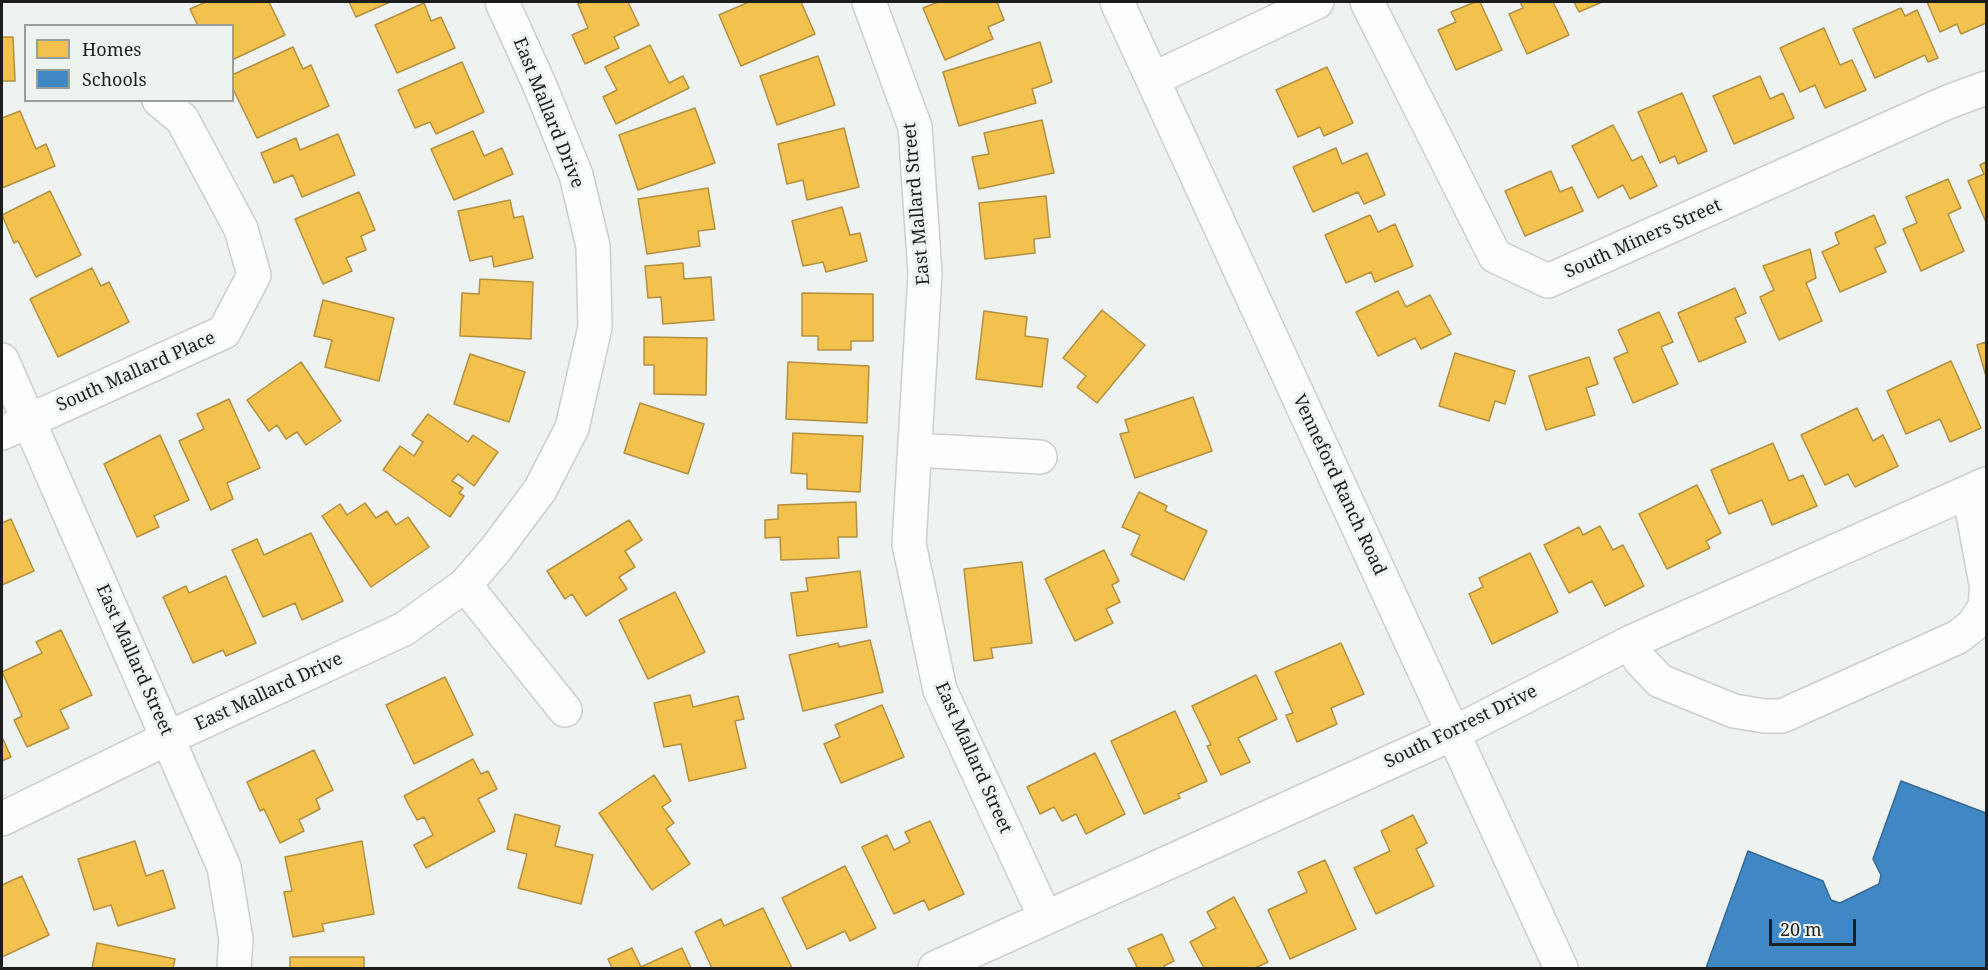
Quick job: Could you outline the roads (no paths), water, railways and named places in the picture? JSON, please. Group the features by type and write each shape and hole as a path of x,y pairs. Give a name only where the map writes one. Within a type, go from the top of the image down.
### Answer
{"street":[{"name":"East Mallard Drive","path":"2,819 168,738 404,629 465,585 496,549 540,490 572,428 595,327 593,246 576,175 540,86 502,2"},
{"name":"East Mallard Street","path":"869,2 915,128 926,273 909,544 940,690 1045,917"},
{"name":"Venneford Ranch Road","path":"1117,2 1561,969"},
{"path":"1153,79 1317,2"},
{"name":"South Miners Street","path":"1367,2 1495,256 1548,281 1948,102 1986,88"},
{"name":"South Mallard Place","path":"15,427 224,333 254,275 241,229 182,119 161,102"},
{"name":"East Mallard Street","path":"2,360 15,427 168,738 224,867 236,939 234,969"},
{"path":"915,450 1040,457"},
{"path":"1978,488 1986,584"},
{"name":"South Forrest Drive","path":"935,969 1045,917 1452,734 1631,642 1978,488"},
{"path":"465,585 565,710"},
{"path":"1631,642 1640,660 1660,681 1734,711 1765,717 1782,716 1958,637 1973,625 1985,607 1986,593"}]}
